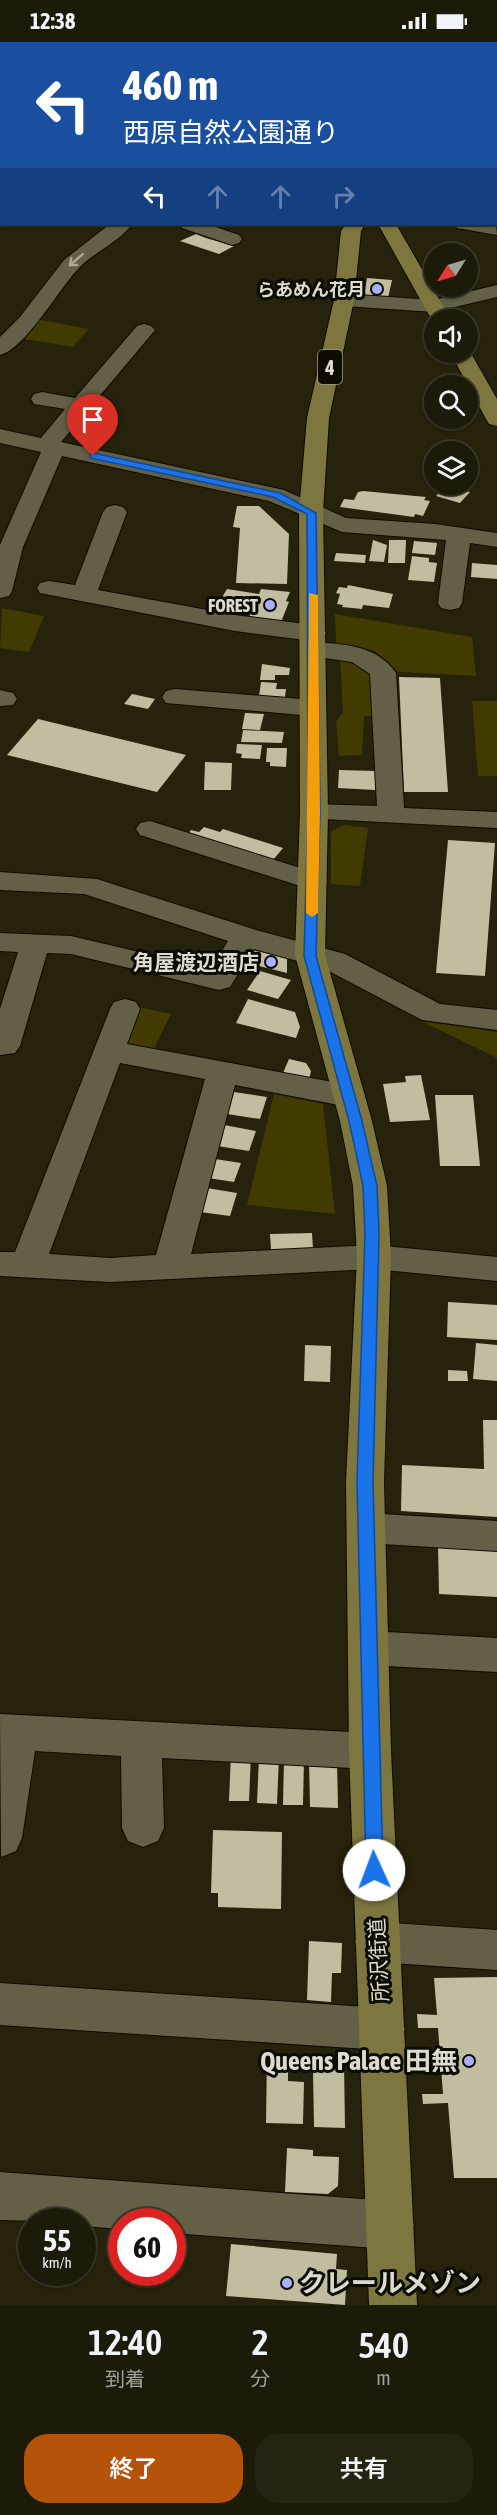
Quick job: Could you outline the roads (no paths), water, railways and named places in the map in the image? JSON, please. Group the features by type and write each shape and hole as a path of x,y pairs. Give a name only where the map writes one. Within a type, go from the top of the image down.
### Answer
{"main road":[{"name":"所沢街道","path":"354,225 351,231 344,300 318,418 312,513 314,812 310,956 349,1096 370,1186 374,1257 365,1482 370,1751 393,2305"},
{"path":"388,225 436,309"},
{"path":"466,363 497,419"}],"street":[{"path":"0,350 27,321 71,264 121,225"},
{"path":"192,225 232,239"},
{"path":"472,225 497,228"},
{"path":"447,309 468,299 497,291"},
{"path":"468,299 497,303"},
{"path":"344,300 424,311"},
{"path":"1,583 11,547 50,447 80,405 140,335 109,335"},
{"path":"42,399 80,405"},
{"path":"0,436 261,491 276,495 342,525 459,534 497,540"},
{"path":"84,594 111,550 115,512"},
{"path":"0,514 23,519"},
{"path":"450,603 459,534"},
{"path":"49,588 235,623 357,654 379,666 383,673 391,816"},
{"path":"175,697 313,708"},
{"path":"314,812 497,820"},
{"path":"150,829 313,881"},
{"path":"0,881 87,885 246,937 334,961 433,1013 497,1020"},
{"path":"0,942 71,945 219,981 246,937"},
{"path":"0,1045 4,1046 35,944"},
{"path":"125,1009 109,1051 14,1264 110,1270 374,1257 497,1269"},
{"path":"109,1051 349,1096"},
{"path":"170,1267 223,1072"},
{"path":"366,1528 497,1536"},
{"path":"368,1648 497,1655"},
{"path":"1,1838 8,1733 370,1751"},
{"path":"141,1740 143,1828"},
{"path":"377,1942 497,1950"},
{"path":"0,2004 382,2029"},
{"path":"0,2196 390,2225"}],"place":[{"name":"らあめん花月","path":"377,289"},
{"name":"FOREST","path":"270,605"},
{"name":"角屋渡辺酒店","path":"271,962"},
{"name":"Queens Palace 田無","path":"469,2061"},
{"name":"クレールメゾン","path":"287,2283"}]}
